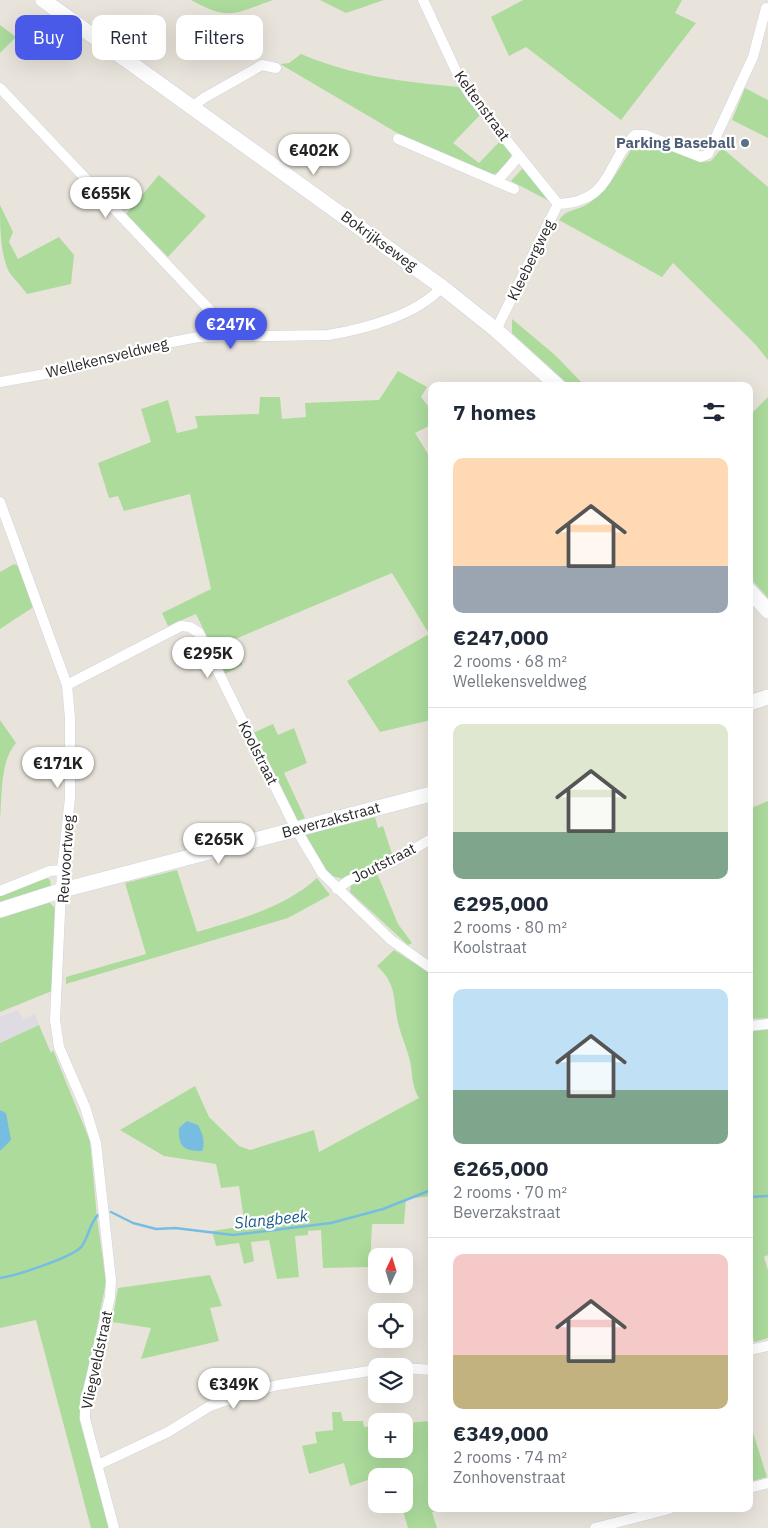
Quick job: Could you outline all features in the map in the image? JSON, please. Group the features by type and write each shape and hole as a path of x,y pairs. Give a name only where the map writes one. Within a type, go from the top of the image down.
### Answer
{"street":[{"name":"Bokrijkseweg","path":"43,0 442,286 496,330 554,382"},
{"name":"Keltenstraat","path":"423,0 458,75 471,96 558,204"},
{"name":"Kleebergweg","path":"496,330 558,204 581,201 599,188 610,175 628,141 635,135 645,135 701,157 708,154 753,57 766,8"},
{"path":"192,107 204,98 262,65 276,68"},
{"path":"0,88 223,324 230,337"},
{"path":"398,139 514,188"},
{"name":"Keltenstraat","path":"498,180 520,156"},
{"name":"Wellekensveldweg","path":"0,382 89,365 172,342 198,337 328,335 364,328 426,302 442,286"},
{"name":"Reuvoortweg","path":"0,502 67,685 71,755 68,826 62,870 63,890 55,1020 59,1047 92,1126 96,1143 105,1220"},
{"path":"753,594 768,611"},
{"name":"Koolstraat","path":"67,685 181,626 190,627 199,633 296,829 322,872 337,889 391,940 428,966"},
{"path":"753,702 768,697"},
{"name":"Beverzakstraat","path":"0,910 63,890 428,795"},
{"name":"Joutstraat","path":"337,889 348,881 392,862 428,841"},
{"path":"0,891 50,871 62,870"},
{"path":"753,1026 768,1024"},
{"name":"Vliegveldstraat","path":"105,1220 111,1268 110,1297 85,1404 85,1419 114,1528"},
{"path":"753,1349 768,1346"},
{"path":"413,1369 428,1370"},
{"path":"98,1465 168,1432 210,1406 244,1394 278,1386 368,1371"},
{"path":"753,1487 768,1483"},
{"path":"595,1528 657,1512"}],"shaded area":[{"path":"18,1010 23,1020 35,1014 39,1025 0,1043 0,1017"}],"green space":[{"path":"191,0 273,0 239,12 223,13 204,7"},
{"path":"320,0 384,0 346,13"},
{"path":"523,0 682,0 675,13 696,23 621,120 526,47 509,56 491,17"},
{"path":"0,25 15,38 0,53"},
{"path":"301,54 320,62 359,73 418,83 459,87 481,114 453,143 479,163 502,139 512,151 508,163 493,175 399,134 280,64 289,63"},
{"path":"745,88 768,100 768,138 732,120"},
{"path":"639,140 704,162 711,161 722,148 768,187 768,360 755,344 673,263 662,277 559,220 568,212 586,205 601,193 614,177 635,143"},
{"path":"522,169 525,169 553,203 511,181"},
{"path":"159,175 206,216 168,257 126,214"},
{"path":"0,205 13,232 9,242 18,259 59,237 74,255 71,284 27,294 9,272 6,265 1,239"},
{"path":"512,319 555,355 581,382 566,382 512,333"},
{"path":"398,371 427,387 421,397 428,406 428,426 415,433 428,454 428,632 392,573 235,639 241,655 242,665 225,674 196,614 168,626 162,613 211,589 190,494 124,511 118,496 109,498 98,463 151,442 141,409 168,400 177,433 198,428 195,416 259,414 260,397 280,397 282,419 306,417 305,403 379,400"},
{"path":"768,397 768,598 753,581 753,412"},
{"path":"14,564 19,566 35,606 0,629 0,572"},
{"path":"428,635 428,721 380,732 347,681"},
{"path":"0,720 16,743 11,750 4,769 0,820"},
{"path":"273,724 278,735 294,728 307,763 284,773 305,818 297,821 253,733"},
{"path":"768,801 768,1018 753,1019 753,807"},
{"path":"375,817 378,828 383,826 393,857 343,879 329,875 303,835"},
{"path":"177,870 197,932 276,905 305,888 317,878 330,895 288,918 66,984 66,977 146,954 125,883"},
{"path":"377,873 398,924 412,943 408,945 350,892 351,885 359,879"},
{"path":"47,878 50,880 51,887 0,904 0,896"},
{"path":"49,902 57,910 52,991 0,1012 0,916"},
{"path":"394,950 428,972 428,1196 406,1199 404,1224 372,1224 371,1248 368,1248 368,1267 323,1268 321,1230 308,1231 308,1235 295,1236 299,1277 277,1279 269,1240 251,1242 254,1261 244,1264 239,1243 216,1246 212,1231 245,1226 239,1186 221,1188 216,1164 164,1156 120,1130 195,1086 209,1117 239,1146 250,1150 314,1130 319,1152 419,1098 398,1023 391,986 377,966"},
{"path":"39,1025 51,1053 53,1050 90,1141 97,1218 106,1282 79,1419 82,1421 110,1528 91,1528 36,1320 0,1328 0,1043"},
{"path":"768,1029 768,1255 764,1257 768,1270 768,1338 754,1342 753,1338 753,1031"},
{"path":"210,1275 222,1306 210,1308 219,1341 141,1359 151,1328 112,1322 118,1288"},
{"path":"332,1412 341,1412 343,1421 363,1421 364,1427 368,1427 368,1458 413,1458 413,1422 428,1421 428,1512 432,1512 437,1528 408,1528 404,1513 413,1513 413,1468 368,1468 368,1480 350,1486 344,1463 309,1474 302,1446 317,1443 315,1432 333,1430"},
{"path":"753,1433 767,1477 753,1481"}],"water":[{"path":"0,1110 6,1113 11,1140 0,1151"},
{"path":"187,1121 198,1125 204,1141 202,1151 187,1149 181,1144 179,1128"}],"waterway":[{"name":"Slangbeek","path":"111,1212 133,1223 156,1229 175,1228 233,1235 331,1223 383,1209 428,1191"},
{"name":"Slangbeek","path":"753,1197 768,1196"},
{"name":"Slangbeek","path":"0,1278 44,1265 77,1250 82,1246 98,1215"}],"place":[{"name":"Parking Baseball","path":"745,143"}]}
